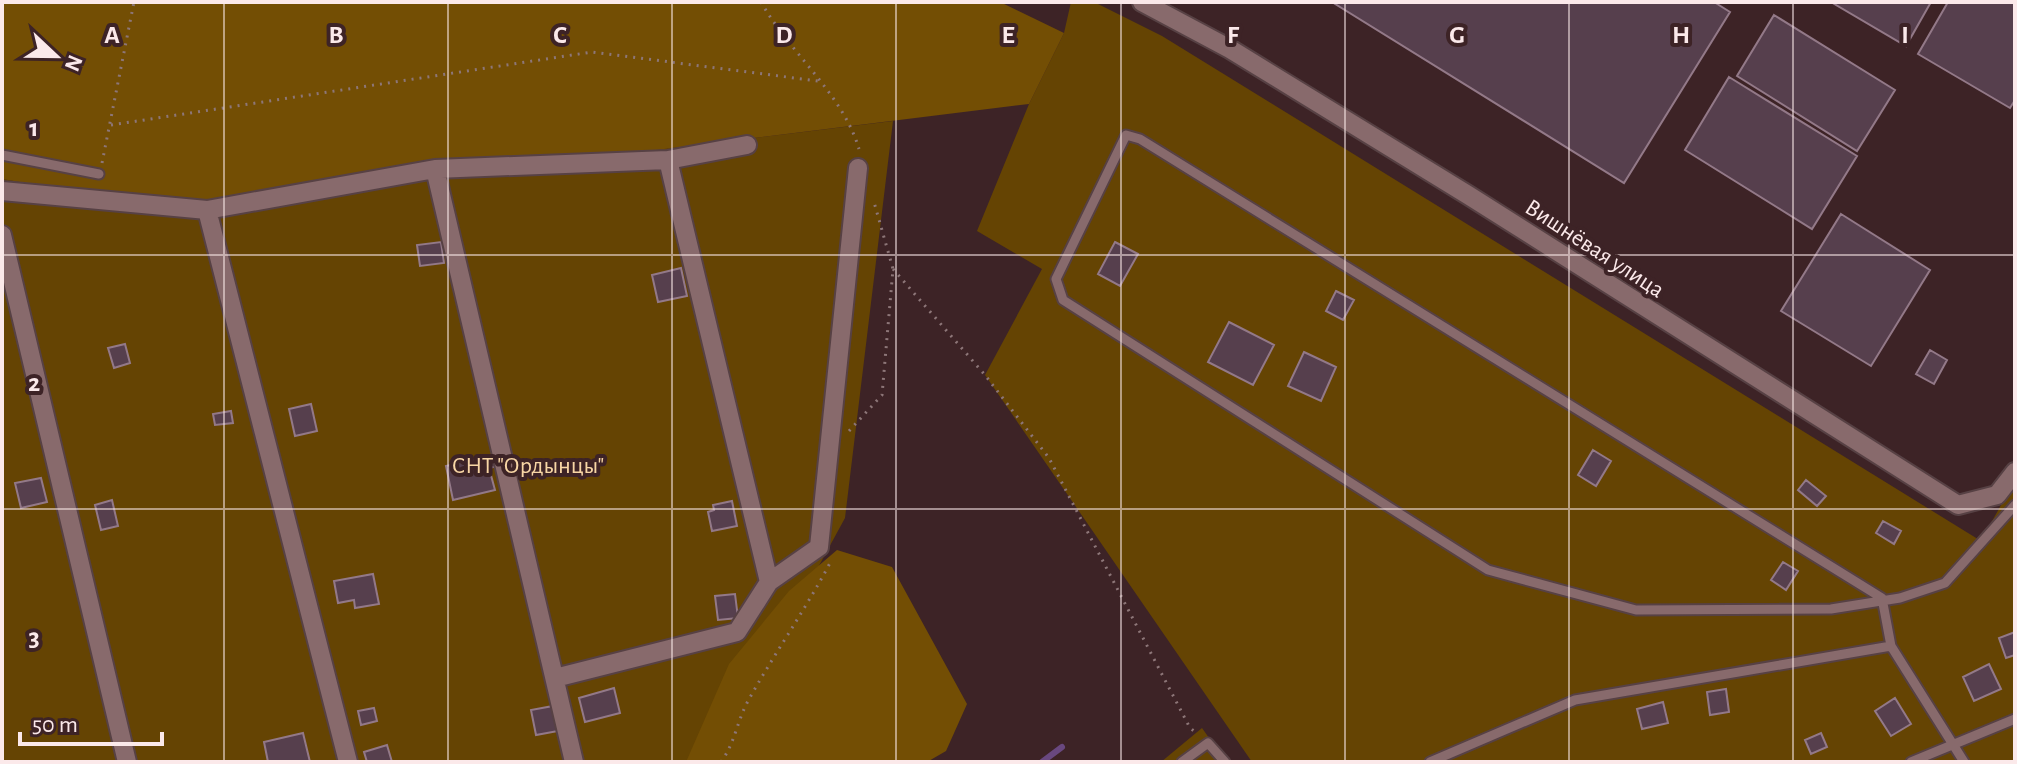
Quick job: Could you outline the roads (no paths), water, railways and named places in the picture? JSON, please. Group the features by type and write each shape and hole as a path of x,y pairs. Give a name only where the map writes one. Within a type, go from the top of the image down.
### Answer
{"street":[{"name":"Вишнёвая улица","path":"1142,2 1230,49 1468,195 1958,505 1997,495 2015,472"},
{"path":"2,191 207,210 435,169 668,160 747,145"},
{"path":"668,160 769,582"},
{"path":"555,678 737,632 769,582 819,547 858,168"},
{"path":"435,169 574,762"},
{"path":"207,210 348,762"},
{"path":"2,235 127,762"}],"lane":[{"path":"1964,762 1891,646 1882,598 1140,139 1126,135 1056,279 1063,300 1488,570 1636,610 1831,609 1882,598 1900,598 1945,583 2015,505"},
{"path":"2,155 99,174"},
{"path":"1430,762 1575,700 1891,646"},
{"path":"1911,762 2015,719"},
{"path":"1182,762 1208,743 1225,762"}],"waterway":[{"path":"1042,762 1062,747"}],"park label":[{"name":"СНТ \"Ордынцы\"","path":"528,465"}]}
